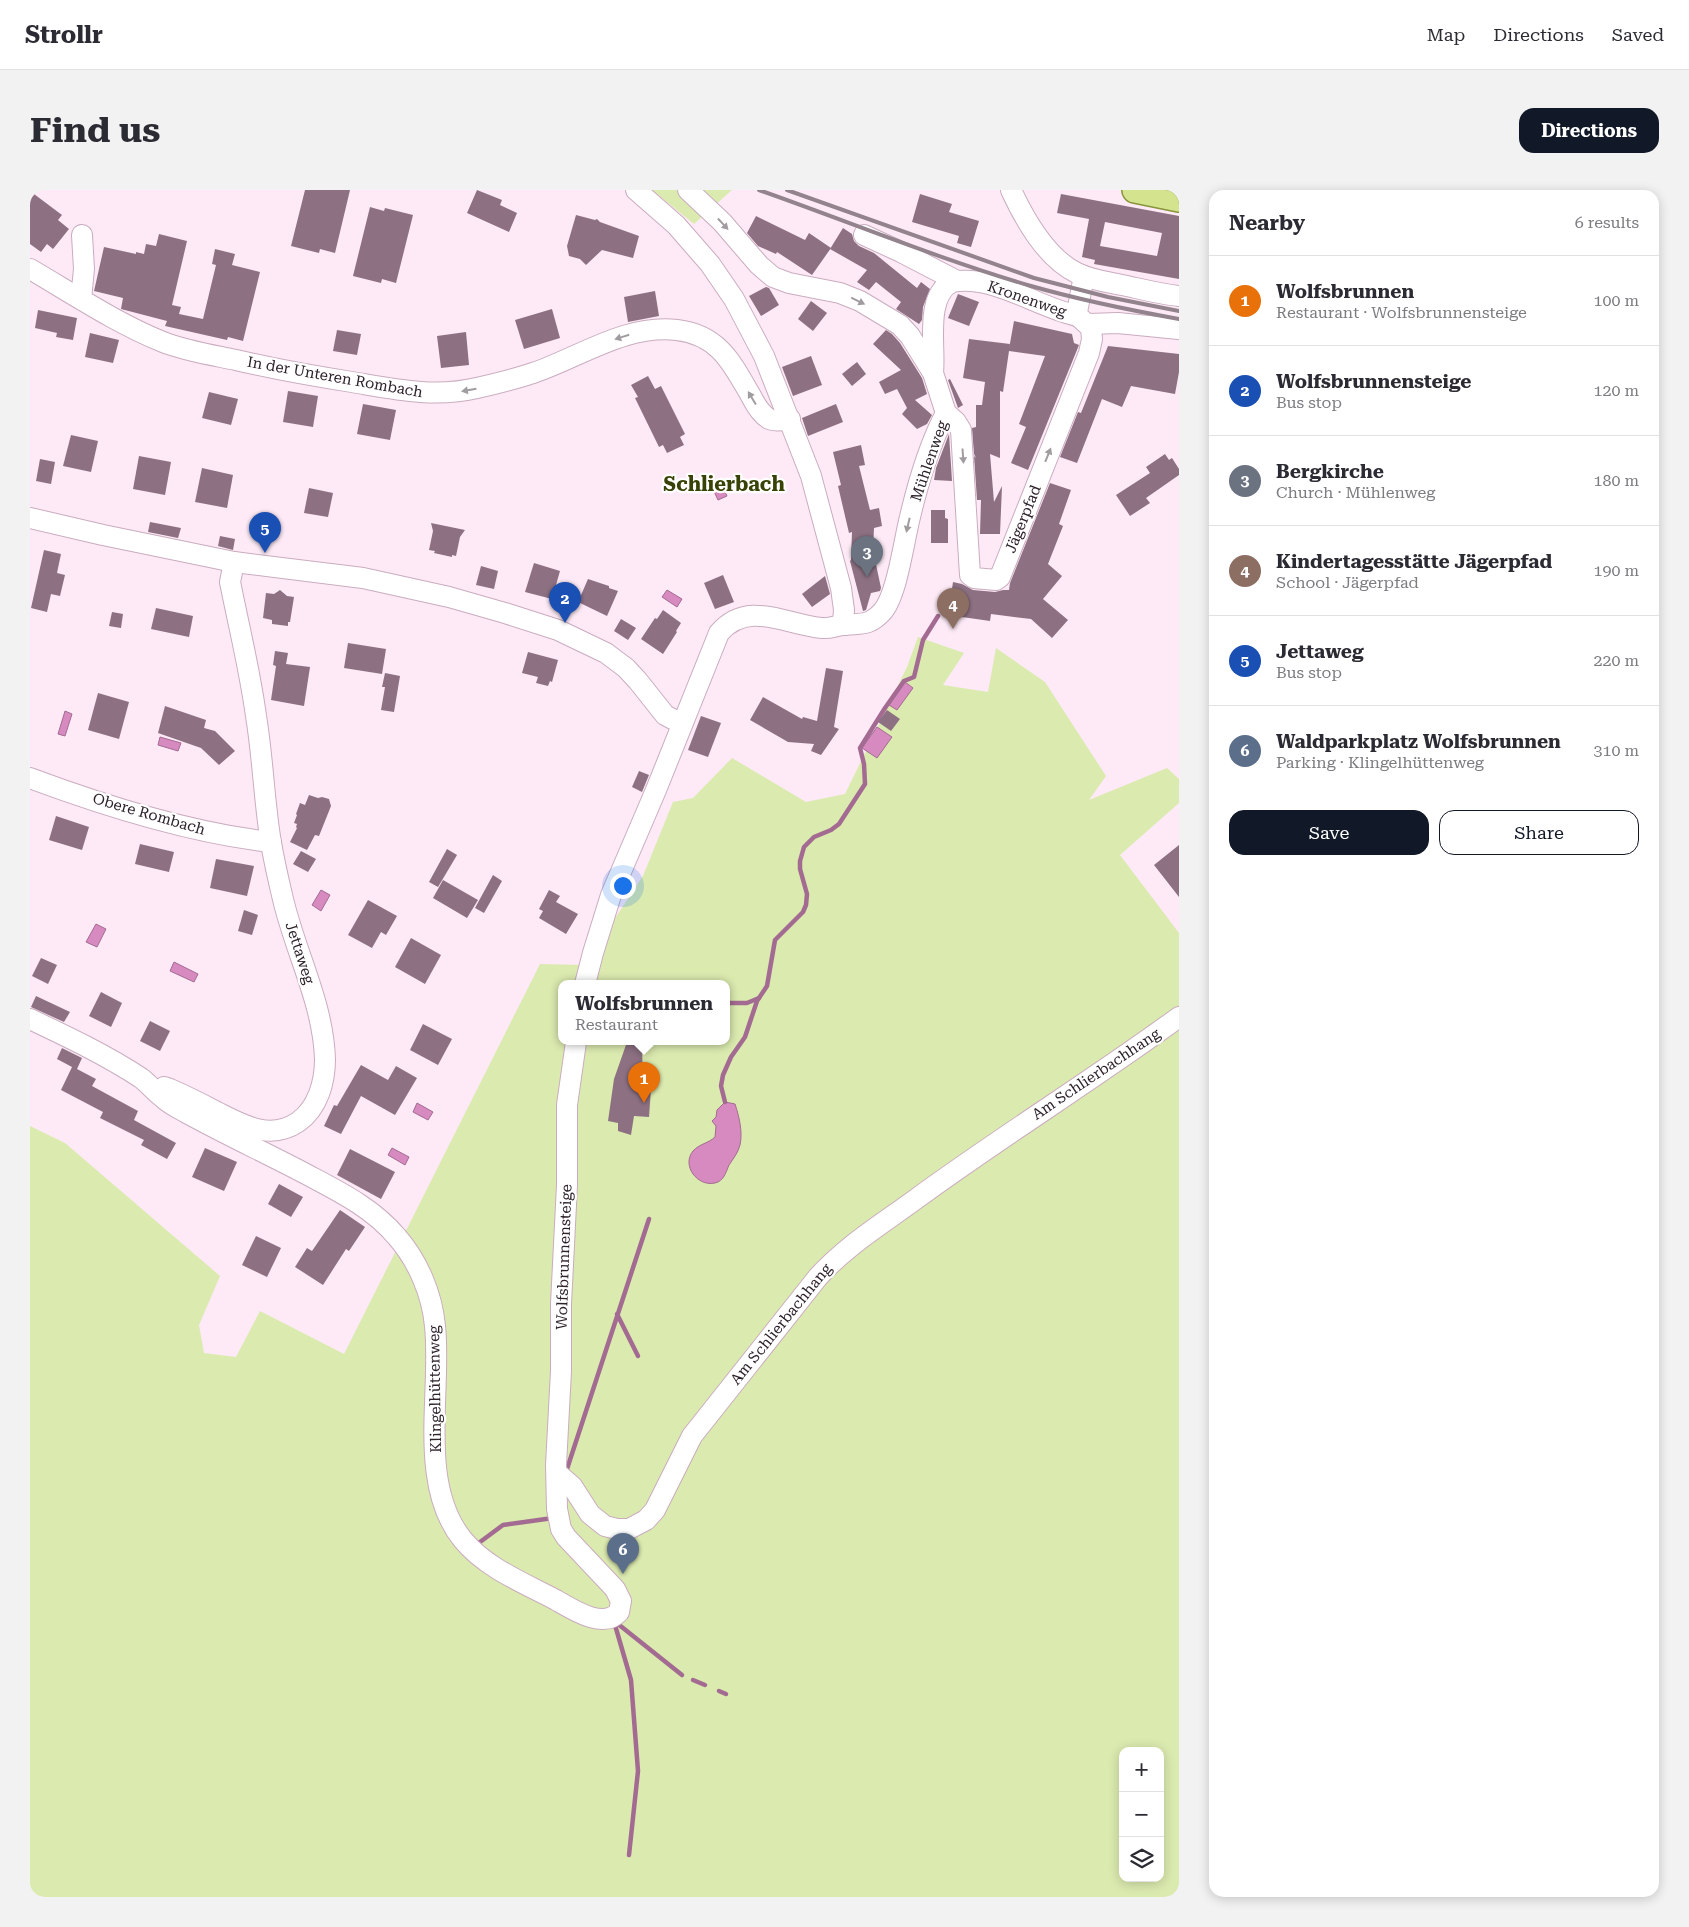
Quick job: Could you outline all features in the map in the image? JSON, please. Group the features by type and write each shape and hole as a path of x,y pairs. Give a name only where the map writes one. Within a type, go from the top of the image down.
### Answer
{"main road":[{"path":"1135,190 1179,199"}],"street":[{"path":"586,980 592,953 611,895 719,633 727,624 735,619 752,615 823,628 834,628 843,624 844,604 809,468 764,356 726,286 700,250 636,190"},
{"name":"Mühlenweg","path":"688,190 722,222 759,265 773,277 789,283 832,290 860,301 900,325 910,336 929,365 946,413 937,431 920,481 910,516 892,597 882,612 870,621 856,625 843,624"},
{"path":"1011,190 1032,227 1051,254 1070,270 1084,276 1179,296"},
{"path":"81,299 84,269 82,235"},
{"path":"864,236 886,244 957,281"},
{"name":"In der Unteren Rombach","path":"30,269 118,321 181,348 291,372 412,392 451,393 476,388 534,373 609,341 634,333 653,330 675,330 704,337 718,346 728,358 762,413 772,420 790,419"},
{"name":"Jägerpfad","path":"946,413 956,422 961,430 970,575 974,578 996,580 1000,577 1089,353 1092,333 1077,312 1084,276"},
{"path":"929,365 936,306 944,288 948,284 957,281"},
{"name":"Kronenweg","path":"957,281 978,282 993,286 1083,320 1179,329"},
{"path":"30,518 103,536 234,562 314,571 386,583 449,597 558,630 606,653 626,668 665,715 682,724"},
{"name":"Jettaweg","path":"151,1087 170,1088 248,1128 270,1131 288,1128 299,1122 307,1114 318,1096 325,1068 324,1042 320,1023 311,987 282,897 271,842 256,716 230,582 234,562"},
{"name":"Obere Rombach","path":"30,778 179,824 242,839 271,842"},
{"name":"Am Schlierbachhang","path":"557,1473 572,1486 590,1514 605,1526 629,1529 646,1520 655,1510 692,1436 832,1261 861,1237 960,1167 1179,1016"},
{"name":"Klingelhüttenweg","path":"30,1019 102,1055 144,1080 162,1098 187,1113 340,1192 374,1214 398,1237 418,1268 433,1313 436,1336 436,1467 443,1501 454,1526 467,1545 481,1558 500,1571 585,1615 604,1619 612,1618 621,1609 619,1594 572,1544 561,1529 557,1509 557,1473"},
{"name":"Wolfsbrunnensteige","path":"557,1473 561,1371 561,1304 568,1184 566,1105 576,1045"}],"green space":[{"path":"652,190 732,190 694,224"},
{"path":"918,637 964,653 943,685 988,692 996,648 1045,682 1106,776 1089,800 1167,768 1179,779 1179,803 1120,855 1179,933 1179,1897 30,1897 30,1126 65,1143 220,1276 199,1325 204,1353 236,1357 260,1311 344,1354 540,964 584,965 643,876 673,802 693,798 732,758 806,802 845,794 907,667"}],"shaded area":[{"path":"720,481 727,496 718,500 711,485"},
{"path":"667,590 682,599 677,607 662,597"},
{"path":"905,682 913,688 897,710 889,705"},
{"path":"65,711 72,714 65,736 58,734"},
{"path":"877,727 892,737 877,758 862,748"},
{"path":"160,737 181,743 178,751 158,745"},
{"path":"321,890 330,895 321,911 312,905"},
{"path":"96,924 106,929 97,947 86,942"},
{"path":"174,962 198,974 194,982 170,971"},
{"path":"725,1102 735,1104 741,1129 740,1145 723,1178 715,1183 703,1182 697,1179 690,1169 690,1157 695,1149 715,1137 716,1126 712,1121 716,1117 717,1110"},
{"path":"417,1103 433,1112 428,1120 413,1112"},
{"path":"392,1148 409,1157 405,1165 388,1155"}],"building":[{"path":"305,190 350,190 335,253 320,249 319,253 291,246"},
{"path":"477,190 502,200 500,205 517,213 509,232 467,213"},
{"path":"30,191 62,215 58,220 69,229 53,249 47,244 41,252 30,244"},
{"path":"920,194 952,204 949,212 979,221 971,247 957,243 959,236 912,222"},
{"path":"1061,194 1179,216 1179,279 1094,264 1095,260 1082,257 1089,219 1057,213","holes":["1105,222 1162,233 1157,256 1100,246"]},
{"path":"370,207 384,211 385,208 413,215 396,283 382,279 381,283 353,276"},
{"path":"576,215 597,219 600,222 639,236 633,258 602,250 586,265 580,259 569,256 567,246"},
{"path":"756,216 805,240 809,233 831,248 812,275 777,252 776,254 758,246 747,233"},
{"path":"843,228 852,234 854,241 859,246 874,253 917,288 921,282 930,289 923,307 922,320 919,324 896,309 901,302 876,282 869,290 857,282 867,270 830,249"},
{"path":"159,234 187,241 172,305 181,307 179,314 203,319 216,265 212,264 215,249 235,254 232,265 260,272 243,341 228,337 227,340 165,326 167,321 121,309 123,298 94,291 104,247 144,254 146,244 156,246"},
{"path":"766,287 769,288 779,305 761,316 749,296"},
{"path":"655,291 659,316 628,322 624,297"},
{"path":"958,294 979,302 969,326 948,318"},
{"path":"811,301 827,313 813,331 798,319"},
{"path":"552,309 560,338 524,349 515,320"},
{"path":"38,310 77,318 73,340 56,337 57,333 35,328"},
{"path":"1014,321 1072,334 1074,343 1079,345 1028,470 1011,463 1026,427 1019,424 1045,356 1009,351 1003,392 1000,391 1000,458 990,454 994,502 1002,486 1000,534 980,534 981,500 977,500 974,456 976,458 972,428 976,427 976,405 982,405 985,382 963,378 969,339 1010,344"},
{"path":"337,330 361,334 357,355 333,351"},
{"path":"886,330 900,343 922,378 927,394 915,400 932,415 927,424 917,429 902,414 907,408 897,389 885,394 879,382 901,370 873,344"},
{"path":"466,332 469,365 441,368 437,336"},
{"path":"90,333 119,340 113,363 85,357"},
{"path":"1108,346 1179,354 1179,372 1175,394 1131,386 1122,407 1102,399 1077,463 1060,457 1078,412 1081,413"},
{"path":"811,356 822,385 793,396 782,367"},
{"path":"857,362 866,374 852,386 842,374"},
{"path":"648,376 655,389 661,386 685,434 680,437 684,445 667,453 663,445 659,447 635,398 638,397 631,385"},
{"path":"950,379 963,405 958,408 948,380"},
{"path":"288,391 318,396 313,427 283,422"},
{"path":"209,392 238,399 231,425 202,418"},
{"path":"363,404 396,410 390,440 357,434"},
{"path":"836,404 843,422 808,436 802,418"},
{"path":"949,434 952,481 934,480 936,468"},
{"path":"71,435 98,441 91,472 63,466"},
{"path":"861,445 865,465 859,466 870,510 879,508 882,526 874,528 873,550 881,588 880,591 871,593 866,610 863,611 850,561 852,532 849,533 838,486 841,485 833,452"},
{"path":"1165,454 1169,460 1172,458 1179,469 1179,475 1146,498 1150,503 1130,516 1116,495 1150,473 1146,467"},
{"path":"139,456 171,462 165,495 133,489"},
{"path":"40,459 55,462 51,484 36,481"},
{"path":"202,468 233,475 227,508 195,502"},
{"path":"1050,483 1071,490 1059,524 1063,526 1048,564 1062,576 1043,599 1068,620 1052,638 1031,619 991,614 990,621 948,615 953,582 973,590 995,592 1009,590 1010,583"},
{"path":"309,488 333,493 328,517 304,513"},
{"path":"931,510 945,510 945,518 948,519 948,543 931,543"},
{"path":"150,522 181,528 178,538 148,532"},
{"path":"431,523 465,530 460,537 456,556 452,555 452,557 434,553 435,551 429,550 433,531"},
{"path":"220,536 235,539 233,550 218,546"},
{"path":"44,550 61,554 57,573 65,575 60,596 51,594 47,612 31,608"},
{"path":"534,563 560,571 552,599 525,592"},
{"path":"481,566 498,571 494,589 476,585"},
{"path":"723,575 734,602 715,609 704,583"},
{"path":"825,576 830,594 812,607 802,594"},
{"path":"588,579 618,591 607,616 578,602"},
{"path":"280,590 287,596 294,597 288,626 272,624 272,620 263,618 266,593 274,594"},
{"path":"156,608 193,616 189,637 151,629"},
{"path":"663,610 681,623 663,654 641,639 655,618 657,619"},
{"path":"112,612 123,614 121,628 109,626"},
{"path":"621,619 636,628 628,640 614,631"},
{"path":"348,643 386,649 382,674 344,668"},
{"path":"275,651 288,653 286,664 310,667 304,706 271,700 276,666 273,665"},
{"path":"528,652 558,660 552,682 550,681 548,686 536,683 538,677 522,673"},
{"path":"826,668 843,671 834,727 839,729 821,755 811,751 814,744 788,742 750,720 763,697 802,719 803,717 817,721"},
{"path":"385,673 400,676 394,712 381,710 385,687 382,687"},
{"path":"98,693 129,702 119,739 88,730"},
{"path":"165,706 206,720 204,728 215,731 235,751 219,765 201,748 158,733"},
{"path":"887,710 900,719 891,731 878,722"},
{"path":"701,716 721,723 708,757 688,750"},
{"path":"639,771 649,775 642,792 632,787"},
{"path":"309,795 329,799 331,806 319,836 315,835 307,850 290,842 297,828 297,824 294,823 300,803 305,805"},
{"path":"56,816 89,827 82,850 49,840"},
{"path":"140,844 174,852 169,872 135,864"},
{"path":"1179,845 1179,897 1154,865"},
{"path":"447,849 457,855 438,887 429,882"},
{"path":"301,851 316,859 308,872 293,864"},
{"path":"216,859 254,866 247,896 210,888"},
{"path":"493,875 502,881 484,913 475,908"},
{"path":"443,880 478,900 467,918 433,898"},
{"path":"549,890 560,896 556,902 578,914 566,934 539,918 543,911 539,909"},
{"path":"368,900 397,916 386,935 381,932 372,948 348,935"},
{"path":"244,910 258,915 252,935 238,931"},
{"path":"411,938 441,955 425,984 395,967"},
{"path":"41,958 57,965 48,984 32,976"},
{"path":"101,992 122,1003 111,1027 89,1016"},
{"path":"36,996 70,1012 64,1022 31,1007"},
{"path":"150,1021 170,1031 160,1051 140,1041"},
{"path":"423,1024 452,1039 438,1065 410,1050"},
{"path":"626,1045 642,1045 643,1089 651,1089 649,1117 634,1116 631,1135 618,1131 618,1123 608,1121 614,1079"},
{"path":"62,1048 82,1058 77,1069 96,1079 92,1086 138,1111 134,1120 176,1143 167,1159 141,1145 144,1140 100,1118 103,1112 61,1090 72,1067 57,1059"},
{"path":"361,1065 388,1080 396,1066 417,1078 395,1115 361,1096 341,1134 324,1126 334,1105 337,1106"},
{"path":"205,1148 237,1162 224,1191 192,1177"},
{"path":"350,1149 395,1172 381,1199 337,1175"},
{"path":"279,1184 303,1197 291,1217 268,1204"},
{"path":"340,1210 365,1227 349,1251 346,1249 323,1285 295,1267 307,1248 312,1251"},
{"path":"256,1236 281,1248 267,1277 242,1265"}],"waterway":[{"name":"Schlierbach","path":"725,1102 721,1086 723,1075 731,1057 745,1037 757,1001 767,986 775,940 803,912 806,905 807,894 800,869 804,847 814,837 831,830 839,824 865,784 864,764 860,748 904,681 914,677 923,640 938,616"},
{"path":"730,1003 747,1003 759,998"},
{"path":"566,1472 649,1219"},
{"path":"617,1314 638,1356"},
{"path":"476,1545 503,1525 553,1518"},
{"path":"618,1624 682,1675"},
{"path":"615,1625 631,1680 638,1771 629,1855"},
{"path":"693,1680 705,1685"},
{"path":"719,1691 726,1694"}],"railway":[{"path":"759,190 929,252 1031,286 1068,296 1179,319"},
{"path":"787,190 1034,278 1108,297 1179,311"}],"place":[{"name":"Jettaweg","path":"265,553"},
{"name":"Bergkirche","path":"867,577"},
{"name":"Wolfsbrunnensteige","path":"565,623"},
{"name":"Kindertagesstätte Jägerpfad","path":"953,629"},
{"name":"Wolfsbrunnen","path":"644,1103"},
{"name":"Waldparkplatz Wolfsbrunnen","path":"623,1574"}],"district":[{"name":"Schlierbach","path":"724,484"}]}
